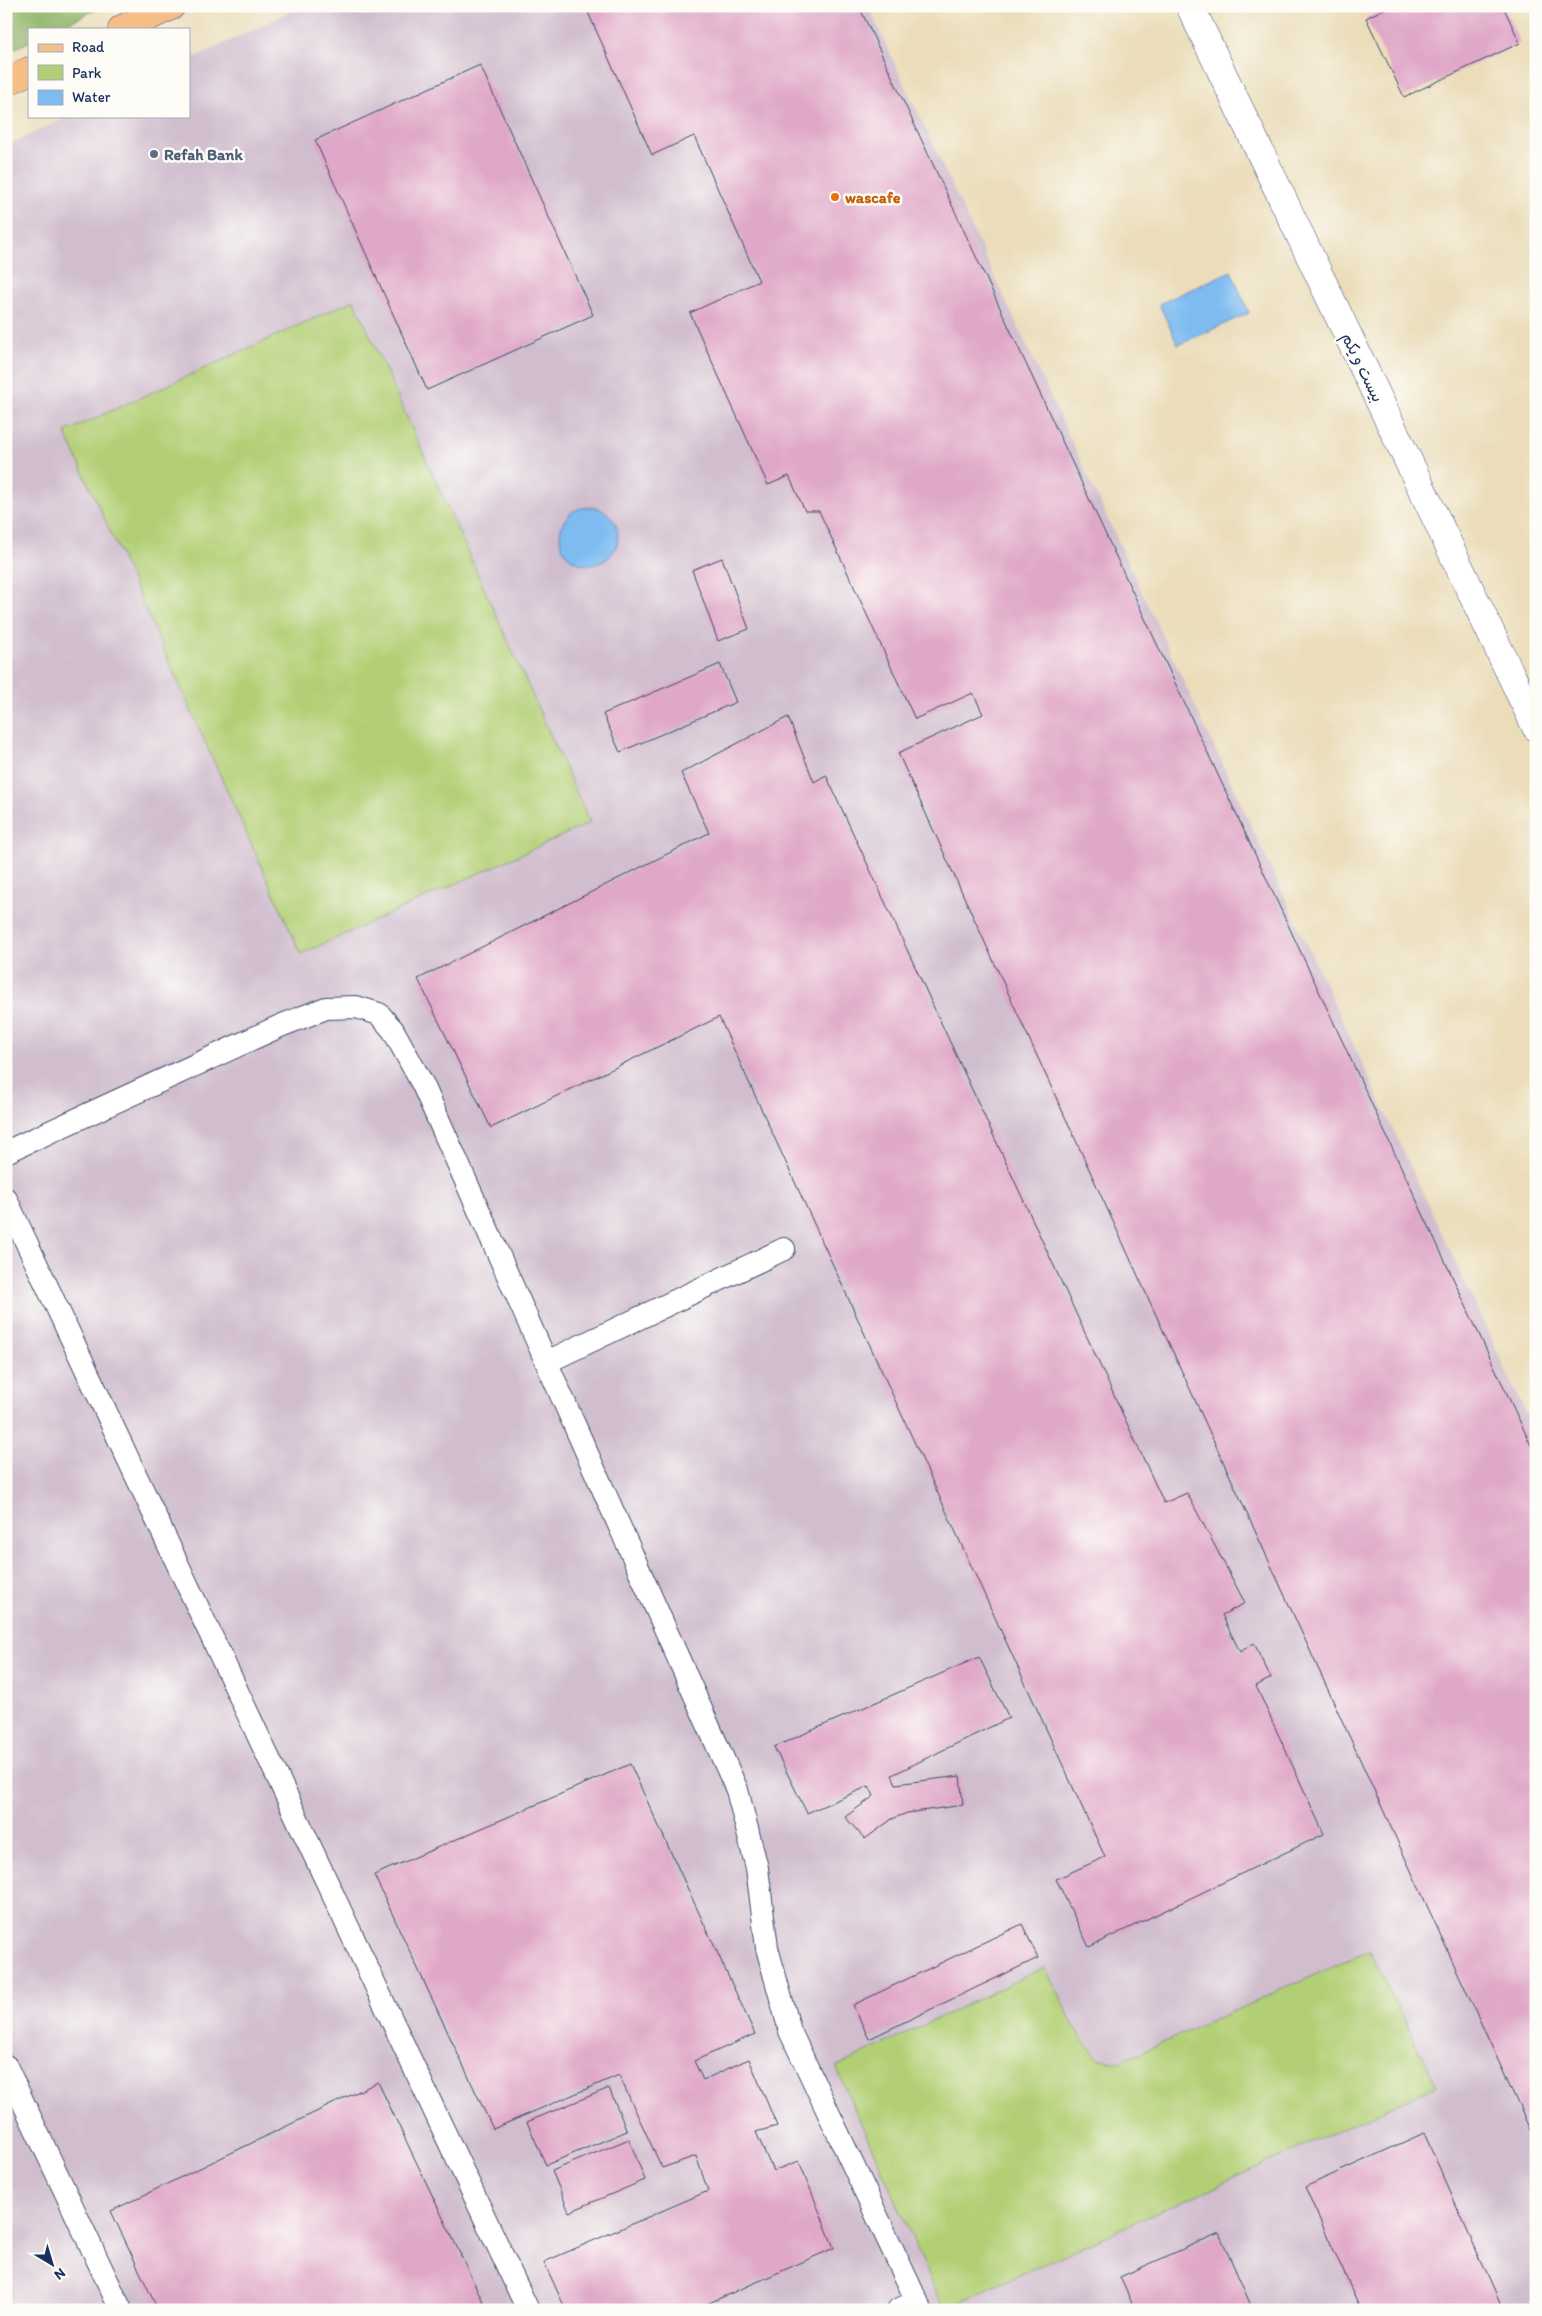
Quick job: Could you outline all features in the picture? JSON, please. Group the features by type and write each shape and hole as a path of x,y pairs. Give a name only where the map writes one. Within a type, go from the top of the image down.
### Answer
{"main road":[{"path":"124,28 170,6"},
{"path":"6,82 28,71"}],"street":[{"name":"بیست و یکم","path":"1190,6 1536,727"}],"lane":[{"path":"6,1152 280,1026 326,1008 356,1007 379,1014 393,1030 423,1085 738,1790 756,1868 767,1948 790,2031 912,2307"},
{"path":"6,1199 528,2310"},
{"path":"547,1362 784,1249"},
{"path":"6,2066 121,2310"}],"shaded area":[{"path":"303,6 868,6 1536,1435 1536,2310 6,2310 6,146 66,118 190,118 190,60"}],"green space":[{"path":"103,6 58,28 28,28 28,42 6,53 6,7"},
{"path":"354,300 590,823 301,954 65,432"},
{"path":"1369,1951 1437,2086 944,2309 836,2067 1045,1967 1078,2034 1098,2058 1119,2062"}],"water":[{"path":"1231,271 1249,313 1178,345 1159,304"},
{"path":"583,507 595,507 610,515 618,530 618,542 610,557 595,565 583,565 568,557 560,542 560,530 568,515"}],"building":[{"path":"596,6 859,6 1536,1456 1536,2143 898,753 983,714 973,693 915,719 819,511 805,511 789,476 768,485 690,313 759,281 694,136 652,155 587,10"},
{"path":"1390,6 1503,6 1520,43 1404,97 1366,18"},
{"path":"480,65 593,315 427,390 315,140"},
{"path":"722,558 749,629 718,641 692,570"},
{"path":"720,664 736,702 620,752 603,714"},
{"path":"788,717 814,782 826,775 1164,1503 1187,1493 1245,1603 1222,1615 1240,1652 1254,1643 1271,1678 1256,1686 1324,1834 1089,1947 1056,1879 1105,1857 719,1017 491,1128 418,979 709,833 681,773"},
{"path":"979,1657 1009,1718 892,1775 896,1784 960,1776 963,1805 907,1813 892,1819 865,1839 845,1817 874,1796 869,1786 807,1813 774,1747"},
{"path":"630,1764 755,2034 694,2061 703,2080 749,2059 777,2126 756,2132 773,2171 799,2161 834,2248 693,2310 566,2310 544,2262 708,2191 696,2156 662,2168 619,2075 493,2129 374,1875"},
{"path":"1022,1924 1038,1958 869,2039 853,2005"},
{"path":"378,2082 487,2310 158,2310 111,2211"},
{"path":"609,2088 627,2131 546,2165 527,2122"},
{"path":"1424,2133 1503,2310 1361,2310 1305,2187"},
{"path":"629,2139 645,2180 569,2212 552,2171"},
{"path":"1219,2233 1253,2310 1135,2310 1120,2277"}],"place":[{"name":"Refah Bank","path":"154,154"},
{"name":"wascafe","path":"835,197"}]}
